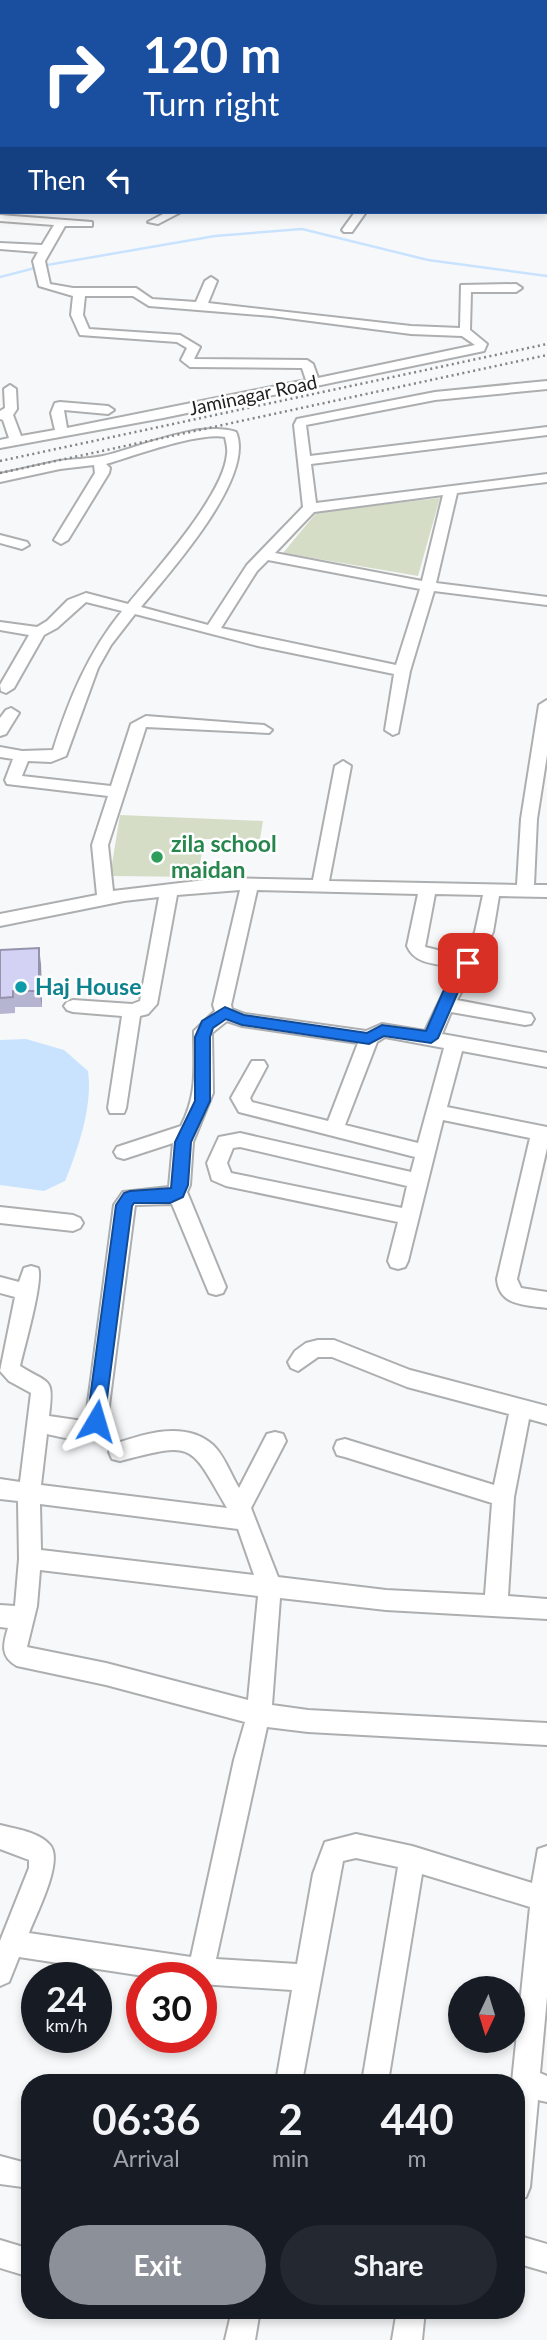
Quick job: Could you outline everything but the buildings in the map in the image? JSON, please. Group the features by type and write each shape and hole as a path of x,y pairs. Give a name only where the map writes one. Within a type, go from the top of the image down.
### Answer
{"street":[{"path":"155,222 170,214"},
{"path":"348,230 359,214"},
{"path":"0,218 30,216 88,224"},
{"path":"61,222 38,264 45,286 79,292 141,293 177,290"},
{"path":"0,246 44,249"},
{"path":"184,318 205,288"},
{"path":"79,292 77,315 84,332 184,318 465,332 464,288 516,288"},
{"path":"141,293 149,302 184,318 194,347 187,360 190,363 260,378 307,364 313,382"},
{"name":"Jaminagar Road","path":"0,444 65,433 260,378 313,382 480,348 481,344 465,332"},
{"path":"310,508 300,425 304,422 435,396 547,385"},
{"path":"3,416 11,409 10,389"},
{"path":"65,433 58,422 60,406 108,410"},
{"path":"3,416 9,418 16,441"},
{"path":"304,461 547,431"},
{"path":"0,478 60,465 97,461 143,447 207,434 225,433 233,440 236,455 215,501 97,656 57,757 0,752"},
{"path":"61,540 102,473 103,468 97,461"},
{"path":"212,630 252,568 310,508 547,478"},
{"path":"393,730 402,671 428,586 451,491"},
{"path":"0,539 22,545"},
{"path":"265,555 428,586 547,601"},
{"path":"1,627 38,632 54,625 79,598 93,598 212,630 402,671"},
{"path":"6,688 38,632"},
{"path":"525,891 529,819 543,753 543,725 547,705"},
{"path":"0,731 11,713"},
{"path":"106,899 100,845 139,724 146,721 264,730"},
{"path":"22,756 6,780 115,792"},
{"path":"320,885 342,766"},
{"path":"0,920 106,899 222,884 547,891"},
{"path":"250,884 222,1005 225,1013 242,1020 369,1038"},
{"path":"428,887 416,946 418,951 468,963"},
{"path":"73,1006 142,1009 150,999 169,890"},
{"path":"431,1038 445,1004 484,932 492,890"},
{"path":"445,1004 525,1019"},
{"path":"117,1108 132,1010"},
{"path":"216,1287 177,1192 186,1132 202,1101 203,1031 225,1013"},
{"path":"334,1129 369,1038 382,1030 547,1060"},
{"path":"398,1261 424,1152 455,1042"},
{"path":"258,1066 240,1098 246,1107 424,1152"},
{"path":"436,1112 544,1134 507,1279 508,1289 516,1295 547,1300"},
{"path":"124,1152 186,1132"},
{"path":"409,1217 226,1179 219,1175 217,1163 226,1142 240,1140 418,1181"},
{"path":"40,1423 77,1431 89,1429 96,1421 124,1205 130,1197 170,1197 177,1192"},
{"path":"0,1215 73,1223"},
{"path":"0,1285 30,1283 9,1368 13,1374 36,1382 43,1390 29,1494 30,1559 26,1606 11,1618 16,1653 25,1658 106,1674 259,1714 308,1720 547,1734"},
{"path":"298,1362 310,1349 334,1349 407,1378 547,1415"},
{"path":"496,1606 503,1497 521,1406"},
{"path":"120,1452 170,1439 194,1444 208,1453 242,1515 270,1587 259,1714 246,1760 203,1962"},
{"path":"242,1515 275,1441"},
{"path":"345,1448 503,1497"},
{"path":"0,1489 242,1515"},
{"path":"30,1559 386,1600 547,1609"},
{"path":"0,1837 30,1845 42,1854 42,1868 0,1973"},
{"path":"290,2074 326,1874 334,1852 356,1846 412,1858 544,1899"},
{"path":"376,2074 412,1858"},
{"path":"525,2144 537,2086 547,1858"},
{"path":"12,1943 140,1962"},
{"path":"217,1972 307,1978"},
{"path":"525,2252 547,2258"},
{"path":"0,2255 21,2261"},
{"path":"240,2340 244,2319"},
{"path":"407,2340 410,2319"}],"green space":[{"path":"440,498 418,576 283,553 317,512"},
{"name":"zila school maidan","path":"120,815 263,821 260,839 204,839 198,877 110,876"}],"water":[{"path":"26,1039 64,1050 88,1071 86,1113 70,1169 65,1181 44,1191 0,1185 0,1040"}],"waterway":[{"path":"47,265 215,236 302,229 428,260 547,276"},
{"path":"0,277 35,268"}],"railway":[{"path":"0,461 547,344"},
{"path":"0,473 547,355"}],"place":[{"name":"zila school maidan","path":"157,857"},
{"name":"Haj House","path":"21,987"}],"route":[{"path":"96,1421 124,1205 130,1197 170,1197 177,1192 180,1185 183,1142 204,1093 202,1037 207,1025 225,1013 242,1020 369,1038 374,1032 382,1030 431,1038 439,1015 468,963"}]}
